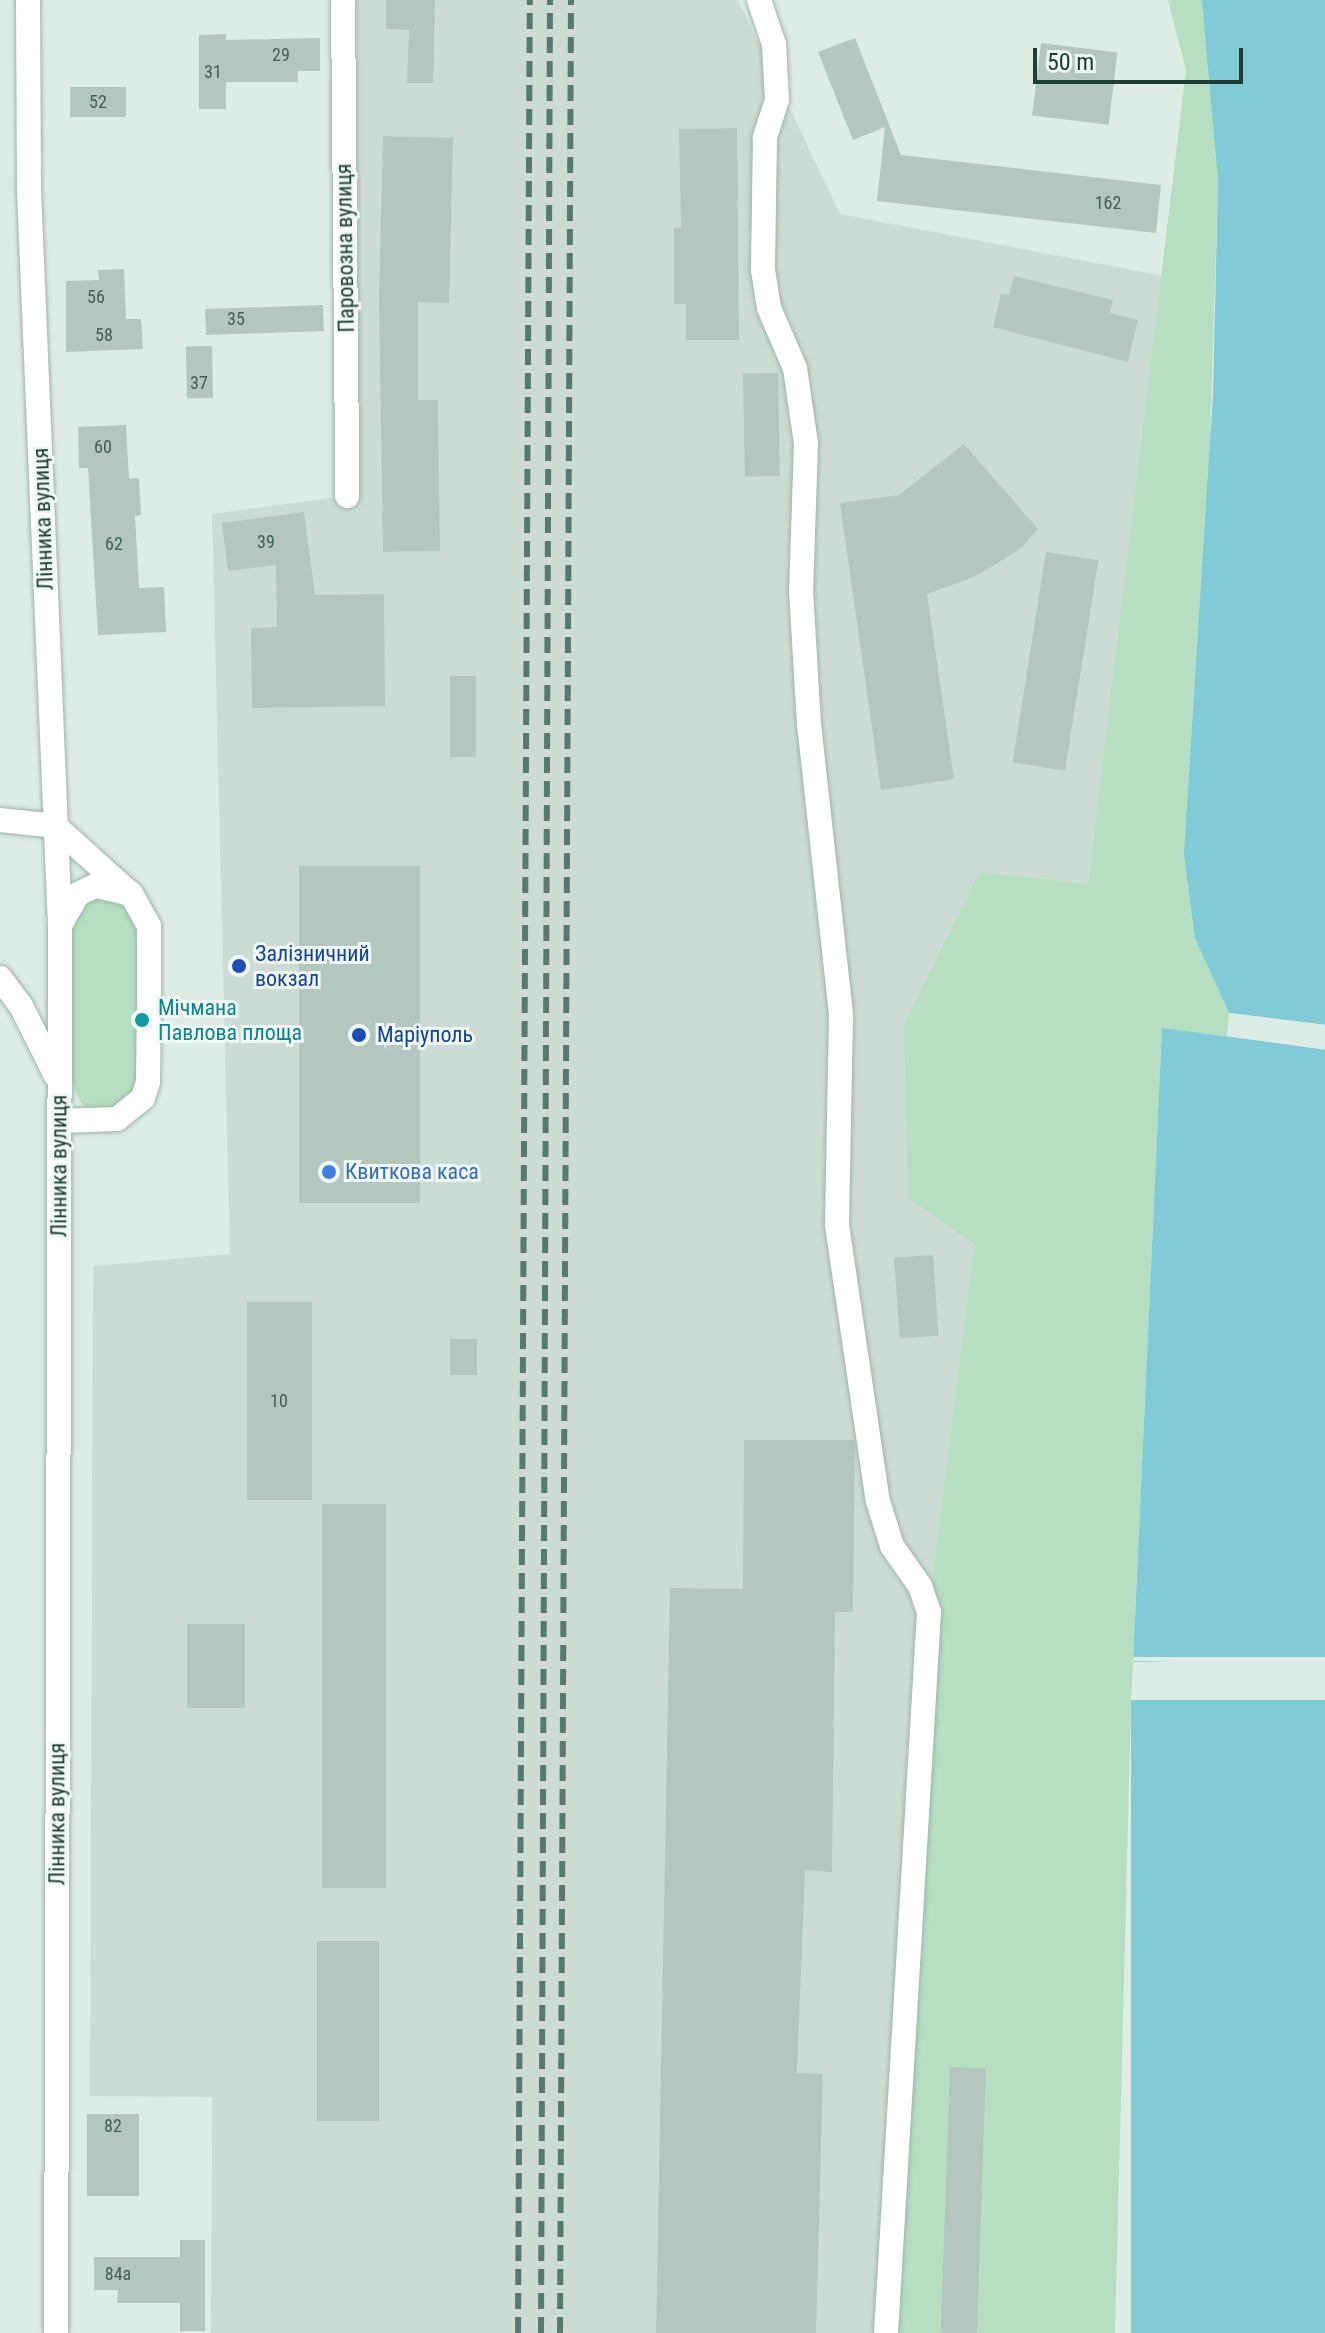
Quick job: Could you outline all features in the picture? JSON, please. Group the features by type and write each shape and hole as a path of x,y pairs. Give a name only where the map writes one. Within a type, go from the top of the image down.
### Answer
{"street":[{"name":"Лінника вулиця","path":"28,0 29,191 60,926 56,2333"},
{"name":"Паровозна вулиця","path":"343,0 347,496"},
{"path":"759,0 774,44 777,100 765,138 763,270 769,308 795,368 806,443 801,590 809,724 841,1015 837,1225 878,1501 892,1546 920,1586 929,1612 886,2333"},
{"path":"0,820 55,826 131,894 149,926 148,1082 132,1111 98,1121 59,1121"},
{"path":"60,926 78,894 95,886 131,894"},
{"path":"0,978 21,1006 66,1100 79,1114 98,1121"}],"shaded area":[{"path":"356,0 738,0 840,214 1164,276 1088,884 908,1197 974,1244 922,1660 878,2333 211,2333 212,2097 90,2096 93,1266 230,1254 212,514 359,494"}],"green space":[{"path":"1168,0 1202,0 1209,43 1218,180 1195,937 1229,1013 1227,1036 1162,1029 1131,1703 1115,2333 878,2333 922,1660 974,1244 908,1198 904,1025 979,872 1088,884 1186,70"},
{"path":"92,897 128,904 137,927 137,1080 135,1093 116,1110 92,1110 81,1103 71,1080 72,927 74,914"}],"water":[{"path":"1202,0 1325,0 1325,1025 1229,1013 1195,938 1184,854 1213,394 1218,180"},
{"path":"1162,1028 1325,1049 1325,1657 1133,1662"},
{"path":"1131,1700 1325,1700 1325,2333 1131,2333"}],"pier":[{"path":"1229,1013 1325,1025 1325,1029 1229,1017"},
{"path":"1227,1032 1325,1046 1324,1050 1226,1036"},
{"path":"1133,1657 1325,1657 1325,1661 1133,1661"},
{"path":"1131,1696 1325,1696 1325,1700 1131,1700"}],"building":[{"path":"386,0 435,0 433,83 407,83 409,30 386,29"},
{"path":"226,34 226,40 320,38 320,71 298,71 298,82 226,82 226,109 199,109 199,35"},
{"path":"855,38 901,155 1161,185 1156,233 877,201 885,127 853,140 818,52"},
{"path":"1041,43 1117,52 1109,125 1032,115"},
{"path":"70,87 126,87 126,117 70,117"},
{"path":"737,128 739,340 686,340 686,304 674,304 674,228 681,228 679,129"},
{"path":"383,136 453,138 449,303 418,302 418,400 438,400 440,551 383,552 379,301"},
{"path":"124,269 126,319 141,319 143,349 66,352 66,281 99,280 98,270"},
{"path":"1014,276 1113,300 1110,313 1138,320 1128,362 993,327 1001,294 1009,295"},
{"path":"323,305 324,331 206,335 205,309"},
{"path":"186,346 212,346 213,398 187,398"},
{"path":"778,373 780,476 745,477 743,374"},
{"path":"126,425 129,479 139,478 141,515 135,516 139,588 164,587 166,632 98,635 88,468 79,468 78,427"},
{"path":"964,444 1038,529 1019,550 974,577 927,594 954,779 881,790 840,503 899,495"},
{"path":"304,512 315,595 384,594 385,706 252,708 251,628 277,627 276,565 228,571 222,523"},
{"path":"1046,552 1098,560 1065,771 1013,762"},
{"path":"450,676 476,676 476,757 450,757"},
{"path":"299,866 420,866 420,1203 299,1203"},
{"path":"933,1255 939,1336 900,1339 894,1258"},
{"path":"247,1302 312,1302 312,1500 247,1500"},
{"path":"450,1339 477,1339 477,1375 450,1375"},
{"path":"744,1440 854,1440 855,1446 853,1612 835,1612 832,1872 805,1870 797,2073 823,2074 816,2333 656,2333 670,1588 743,1589"},
{"path":"322,1504 386,1504 386,1888 322,1888"},
{"path":"187,1624 245,1624 245,1708 187,1708"},
{"path":"317,1941 379,1941 379,2121 317,2121"},
{"path":"950,2067 986,2068 977,2333 941,2333"},
{"path":"87,2114 139,2114 139,2196 87,2196"},
{"path":"180,2240 205,2240 205,2331 180,2331 180,2303 117,2303 118,2290 94,2290 94,2257 180,2257"}],"railway":[{"path":"518,2333 530,0"},
{"path":"541,2333 550,0"},
{"path":"560,2333 571,0"}],"place":[{"name":"Залізничний вокзал","path":"239,966"},
{"name":"Мічмана Павлова площа","path":"142,1020"},
{"name":"Маріуполь","path":"359,1035"},
{"name":"Квиткова каса","path":"329,1172"}]}
